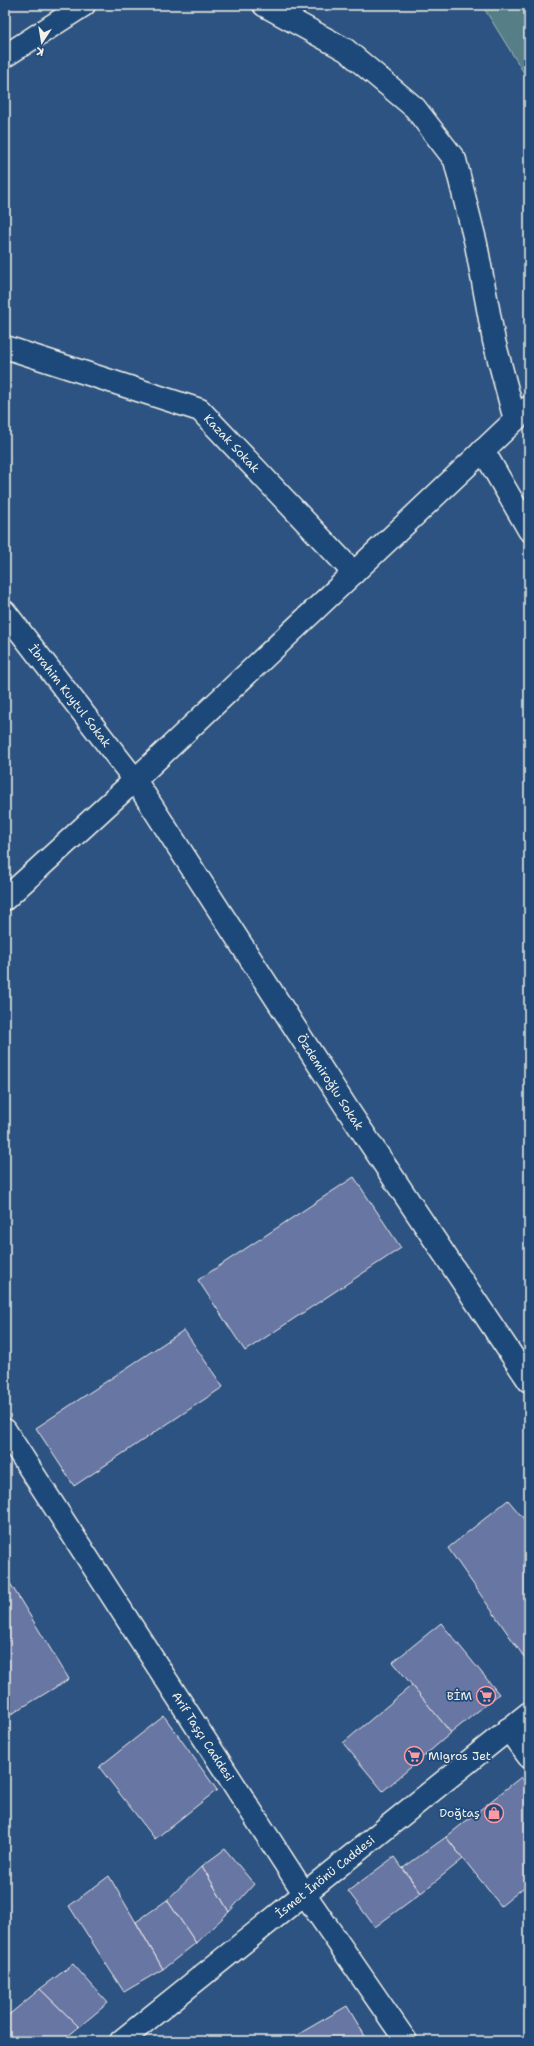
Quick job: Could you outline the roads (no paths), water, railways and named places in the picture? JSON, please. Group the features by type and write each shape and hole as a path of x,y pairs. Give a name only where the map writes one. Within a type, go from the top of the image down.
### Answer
{"street":[{"path":"5,56 84,5"},
{"path":"5,899 135,780 522,413 494,340 476,244 454,160 415,108 346,50 264,5"},
{"name":"Kazak Sokak","path":"5,347 200,410 354,573"},
{"path":"483,450 529,530"},
{"name":"İbrahim Kuytul Sokak","path":"5,612 135,780"},
{"name":"Özdemiroğlu Sokak","path":"135,780 350,1113 529,1381"},
{"name":"Arif Taşçı Caddesi","path":"5,1430 304,1893 406,2041"},
{"name":"İsmet İnönü Caddesi","path":"121,2041 529,1712"},
{"path":"508,1729 529,1757"}],"place":[{"name":"BİM","path":"486,1696"},
{"name":"Migros Jet","path":"414,1756"},
{"name":"Doğtaş","path":"494,1813"}]}
